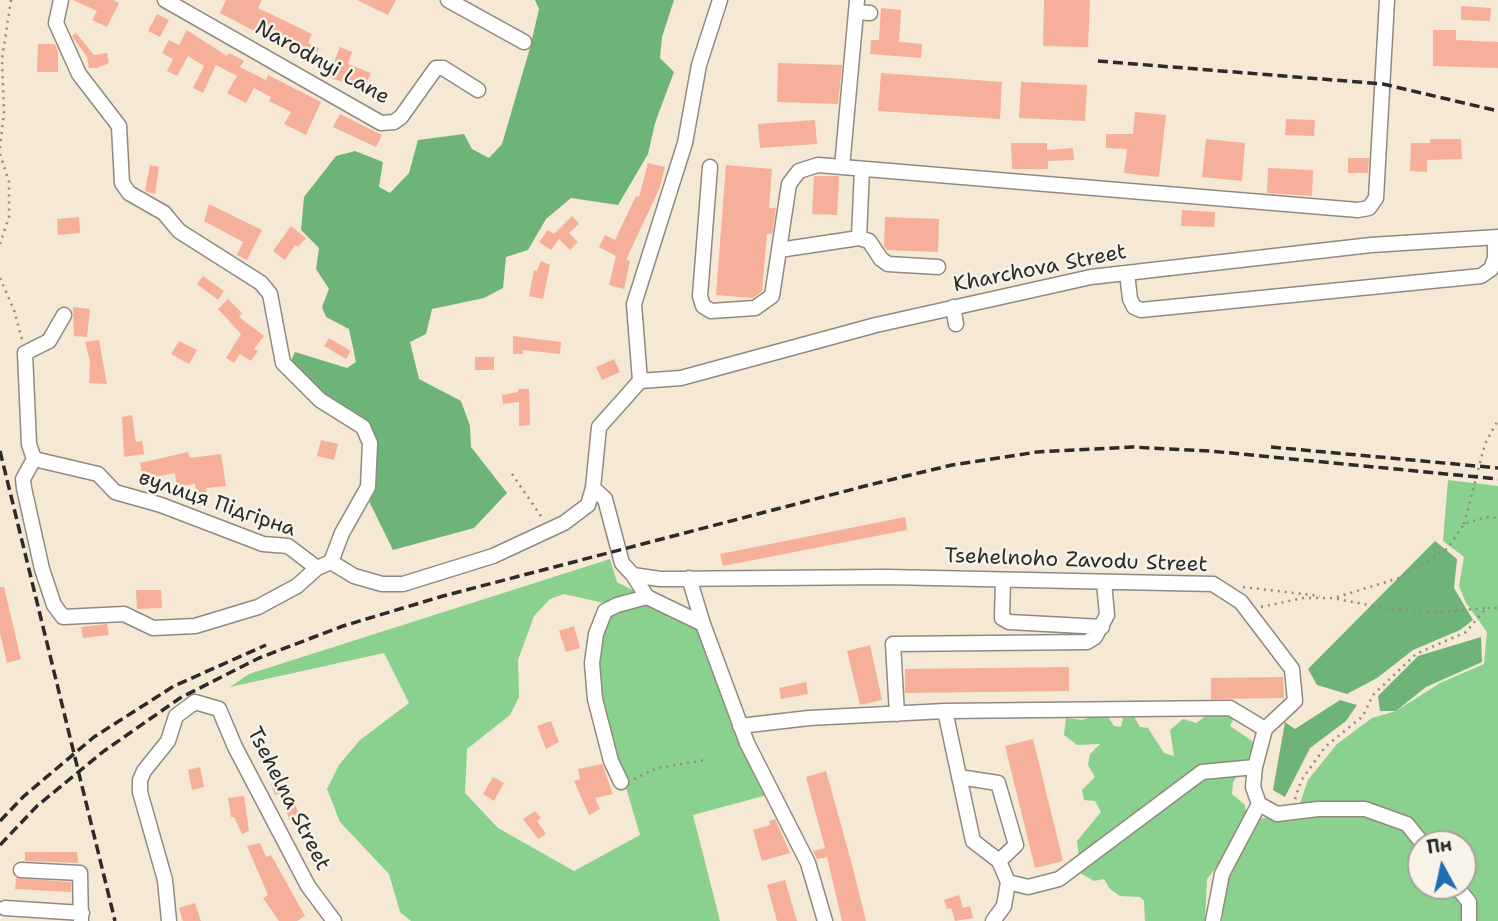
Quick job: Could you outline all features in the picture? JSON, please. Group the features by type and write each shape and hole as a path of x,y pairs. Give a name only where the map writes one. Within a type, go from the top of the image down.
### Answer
{"street":[{"path":"61,0 56,23 79,74 119,126 120,174 129,193 150,203 164,213 179,231 261,283 270,294 282,363 320,400 363,427 370,443 368,487 324,565 297,586 258,607 195,626 153,628 124,614 63,617 54,605 43,569 23,479 34,459 29,444 25,353 49,341 64,315"},
{"name":"Narodnyi Lane","path":"165,0 381,123 394,122 401,117 436,68 443,68 478,90"},
{"path":"448,0 524,41"},
{"path":"703,624 647,597 617,551 605,499 593,488 599,426 640,381 634,304 685,143 699,65 720,0"},
{"path":"710,167 699,296 703,306 711,312 755,308 766,303 772,296 789,184 793,176 806,167 842,167 1344,209 1369,208 1376,198 1387,0"},
{"path":"842,167 861,8"},
{"path":"859,238 862,169"},
{"path":"779,250 859,238 869,241 881,259 888,264 938,267"},
{"path":"1127,273 1133,307 1141,310 1481,276 1491,269 1497,238"},
{"name":"Kharchova Street","path":"640,381 731,371 953,307 1091,277 1371,245 1497,238"},
{"path":"953,307 956,324"},
{"name":"вулиця Підгірна","path":"34,459 98,474 115,492 161,505 263,544 288,547 324,565 382,584 403,584 493,556 551,531 588,505 593,488"},
{"name":"Tsehelnoho Zavodu Street","path":"633,575 660,579 887,576 1213,584 1241,601 1292,669 1295,701 1265,729"},
{"path":"689,578 740,726 808,863 825,921"},
{"path":"1003,580 1001,611 1002,618 1009,622 1102,627"},
{"path":"897,714 893,644 1087,642 1095,637 1102,627 1107,606 1104,582"},
{"path":"621,782 611,761 595,699 592,663 596,634 606,611 617,605 647,597"},
{"name":"Tsehelna Street","path":"169,921 165,880 140,792 140,780 168,741 176,716 195,702 203,702 219,709 235,747 308,886 334,921"},
{"path":"740,726 809,718 945,711 1230,708 1265,729 1253,787 1259,804 1278,814 1318,808 1365,809 1407,824 1412,830"},
{"path":"945,711 973,841 999,861 1008,882 1004,906 993,921"},
{"path":"1008,882 1028,887 1059,879 1202,772 1255,767"},
{"path":"959,777 998,783 1016,845 999,861"},
{"path":"1213,921 1222,874 1259,804"},
{"path":"5,908 81,917 80,873 21,870"},
{"path":"1468,900 1469,921"}],"path":[{"path":"0,148 4,111 2,59 11,0"},
{"path":"0,154 9,182 9,217 0,244"},
{"path":"0,278 14,310 25,353"},
{"path":"1248,611 1303,598 1334,598 1399,578 1448,548 1464,524 1485,444 1498,420"},
{"path":"512,474 551,531"},
{"path":"1464,524 1486,517 1498,518"},
{"path":"1240,587 1334,598 1403,610 1440,612 1498,608"},
{"path":"1290,812 1301,781 1325,747 1363,716 1373,695 1416,654 1466,632 1486,608"},
{"path":"621,782 628,782 657,768 706,760"}],"green space":[{"path":"535,0 674,0 662,37 660,58 674,72 655,123 648,154 618,205 571,198 546,219 528,250 506,257 503,288 484,298 432,309 426,334 410,342 419,379 461,401 470,426 471,447 507,493 474,528 393,550 367,497 373,442 290,363 295,352 347,368 356,362 349,329 326,317 322,307 329,289 316,269 319,248 301,230 304,197 336,156 355,151 383,162 379,187 390,193 409,173 418,140 464,134 472,149 489,158 502,144 530,48 539,9"},
{"path":"1448,480 1498,486 1498,921 1222,921 1226,878 1255,819 1296,815 1308,780 1337,744 1372,718 1396,711 1440,683 1484,664 1487,632 1466,603 1459,586 1464,557 1443,541"},
{"path":"1435,541 1457,559 1454,588 1473,620 1460,630 1413,650 1377,678 1347,694 1317,685 1308,669"},
{"path":"610,559 617,582 640,594 604,603 564,594 550,599 534,616 518,660 519,697 510,715 467,749 465,793 498,828 574,871 640,835 600,700 596,663 600,636 609,614 651,604 699,629 767,795 693,815 720,921 411,921 400,912 389,874 340,822 327,789 339,765 360,740 409,703 384,653 230,687 249,674"},
{"path":"1481,637 1482,662 1426,687 1396,711 1380,711 1378,696 1418,656"},
{"path":"1340,700 1357,705 1346,721 1310,748 1285,797 1273,790 1285,722 1295,729"},
{"path":"1227,711 1235,716 1230,726 1252,741 1255,751 1251,762 1242,768 1233,782 1232,794 1245,805 1247,822 1237,828 1222,860 1207,879 1205,921 1145,921 1144,901 1140,897 1120,896 1110,889 1104,879 1094,881 1073,869 1079,858 1077,841 1101,812 1095,801 1084,800 1082,790 1095,777 1088,765 1090,754 1100,744 1077,745 1064,735 1066,718 1082,720 1098,715 1108,717 1114,726 1121,727 1123,718 1134,717 1140,727 1148,728 1164,753 1174,756 1170,730 1183,719 1196,723 1210,713"}],"building":[{"path":"73,0 113,0 119,3 107,27 92,20 97,11"},
{"path":"226,0 262,0 258,8 312,34 308,43 319,48 315,57 304,52 302,56 220,13"},
{"path":"357,0 396,0 388,15"},
{"path":"1044,0 1090,0 1088,47 1043,46"},
{"path":"1461,6 1491,8 1490,21 1461,20"},
{"path":"881,8 901,10 899,42 922,44 921,58 870,54 871,40 879,40"},
{"path":"157,14 169,20 160,37 148,31"},
{"path":"187,30 227,56 229,53 244,61 240,67 266,80 268,75 321,102 306,135 284,124 291,112 269,101 271,97 254,88 246,103 227,93 237,76 216,65 203,93 193,88 204,66 188,56 177,76 167,71 173,59 162,53 169,40 179,45"},
{"path":"1433,30 1456,30 1456,40 1498,42 1498,68 1433,66"},
{"path":"76,33 94,55 107,53 109,63 89,68 87,57 72,36"},
{"path":"38,44 55,44 58,52 58,72 37,72"},
{"path":"340,47 352,52 348,64 371,73 364,89 328,77"},
{"path":"778,63 842,65 838,104 777,102"},
{"path":"881,73 1002,82 1000,119 878,111"},
{"path":"1021,82 1087,85 1085,121 1019,118"},
{"path":"1135,112 1166,115 1159,177 1124,173 1127,149 1106,148 1106,134 1133,134"},
{"path":"340,114 382,135 376,147 333,127"},
{"path":"1286,119 1315,120 1314,136 1285,135"},
{"path":"815,120 817,144 760,148 758,124"},
{"path":"1206,139 1245,143 1242,181 1202,177"},
{"path":"1430,139 1461,139 1462,159 1427,160 1427,172 1410,171 1411,143 1430,143"},
{"path":"1011,143 1047,143 1047,150 1073,148 1074,160 1048,161 1048,169 1012,169"},
{"path":"1348,158 1369,158 1368,173 1348,173"},
{"path":"648,163 665,167 660,187 626,260 630,261 624,289 609,285 616,256 599,247 605,235 615,240 636,196 639,197"},
{"path":"150,165 159,167 155,194 145,191"},
{"path":"726,165 772,169 769,208 776,208 772,234 767,234 762,291 753,298 716,295"},
{"path":"1268,168 1313,170 1312,196 1267,193"},
{"path":"814,176 839,176 837,215 812,214"},
{"path":"209,204 262,230 247,260 237,255 243,242 204,221"},
{"path":"1182,210 1215,212 1214,227 1181,226"},
{"path":"572,216 579,224 569,233 578,242 570,250 559,239 551,250 539,242 548,230 554,234"},
{"path":"79,217 80,233 58,235 57,219"},
{"path":"885,217 939,219 938,252 887,250 884,246"},
{"path":"291,226 306,238 298,247 295,245 285,260 273,251"},
{"path":"541,261 550,265 543,299 529,296 534,270 537,271"},
{"path":"203,276 224,291 218,300 197,284"},
{"path":"228,299 242,313 239,317 264,336 254,349 258,351 251,361 240,354 234,363 226,358 241,334 218,309"},
{"path":"73,307 90,309 87,337 74,336"},
{"path":"513,336 561,342 560,354 523,350 523,354 513,354"},
{"path":"329,338 351,351 346,359 324,346"},
{"path":"99,340 107,384 89,383 90,361 85,342"},
{"path":"179,341 197,350 189,364 171,354"},
{"path":"475,357 494,357 494,370 475,370"},
{"path":"614,359 620,372 602,380 596,367"},
{"path":"518,389 529,389 530,425 519,426 519,402 503,404 502,395 518,392"},
{"path":"132,415 136,442 142,441 144,454 124,457 122,417"},
{"path":"321,440 338,444 334,460 317,456"},
{"path":"188,452 190,458 221,454 226,486 206,488 207,505 197,506 195,484 177,487 175,473 143,479 140,463"},
{"path":"905,517 907,530 723,566 720,554"},
{"path":"0,587 4,587 21,659 7,663 0,633"},
{"path":"136,590 161,590 162,608 137,609"},
{"path":"107,624 109,635 83,638 81,627"},
{"path":"574,626 580,648 566,652 559,631"},
{"path":"870,645 882,700 860,705 847,651"},
{"path":"1069,667 1069,691 905,693 905,669"},
{"path":"1283,677 1284,698 1211,699 1211,678"},
{"path":"806,682 808,694 781,699 779,688"},
{"path":"551,721 559,742 546,749 537,726"},
{"path":"1033,739 1063,861 1035,868 1005,746"},
{"path":"602,764 613,794 595,798 600,809 589,815 574,781 580,779 578,769"},
{"path":"200,767 204,787 192,790 188,770"},
{"path":"826,771 866,921 842,921 827,857 817,859 813,851 825,848 806,777"},
{"path":"493,777 504,783 494,801 483,794"},
{"path":"287,779 299,816 289,819 281,793 275,795 271,784"},
{"path":"244,796 249,831 242,834 234,817 231,817 228,798"},
{"path":"535,811 541,818 537,821 546,834 538,839 523,819"},
{"path":"775,819 790,853 762,861 753,830 770,825 769,821"},
{"path":"260,843 266,857 271,855 305,916 297,921 279,921 263,898 268,895 247,846"},
{"path":"25,852 77,852 78,863 25,861"},
{"path":"16,878 71,882 71,892 15,889"},
{"path":"785,880 797,921 777,921 767,885"},
{"path":"959,895 963,908 970,906 973,918 955,921 951,908 947,909 944,900"},
{"path":"195,903 201,921 183,921 179,908"}],"railway":[{"path":"1098,61 1383,84 1498,111"},
{"path":"0,845 37,806 104,751 180,698 259,658 343,626 443,596 869,485 952,465 1037,452 1132,447 1210,451 1498,479"},
{"path":"1271,447 1498,468"},
{"path":"0,451 115,921"},
{"path":"0,821 24,796 94,737 174,686 266,645"}]}
